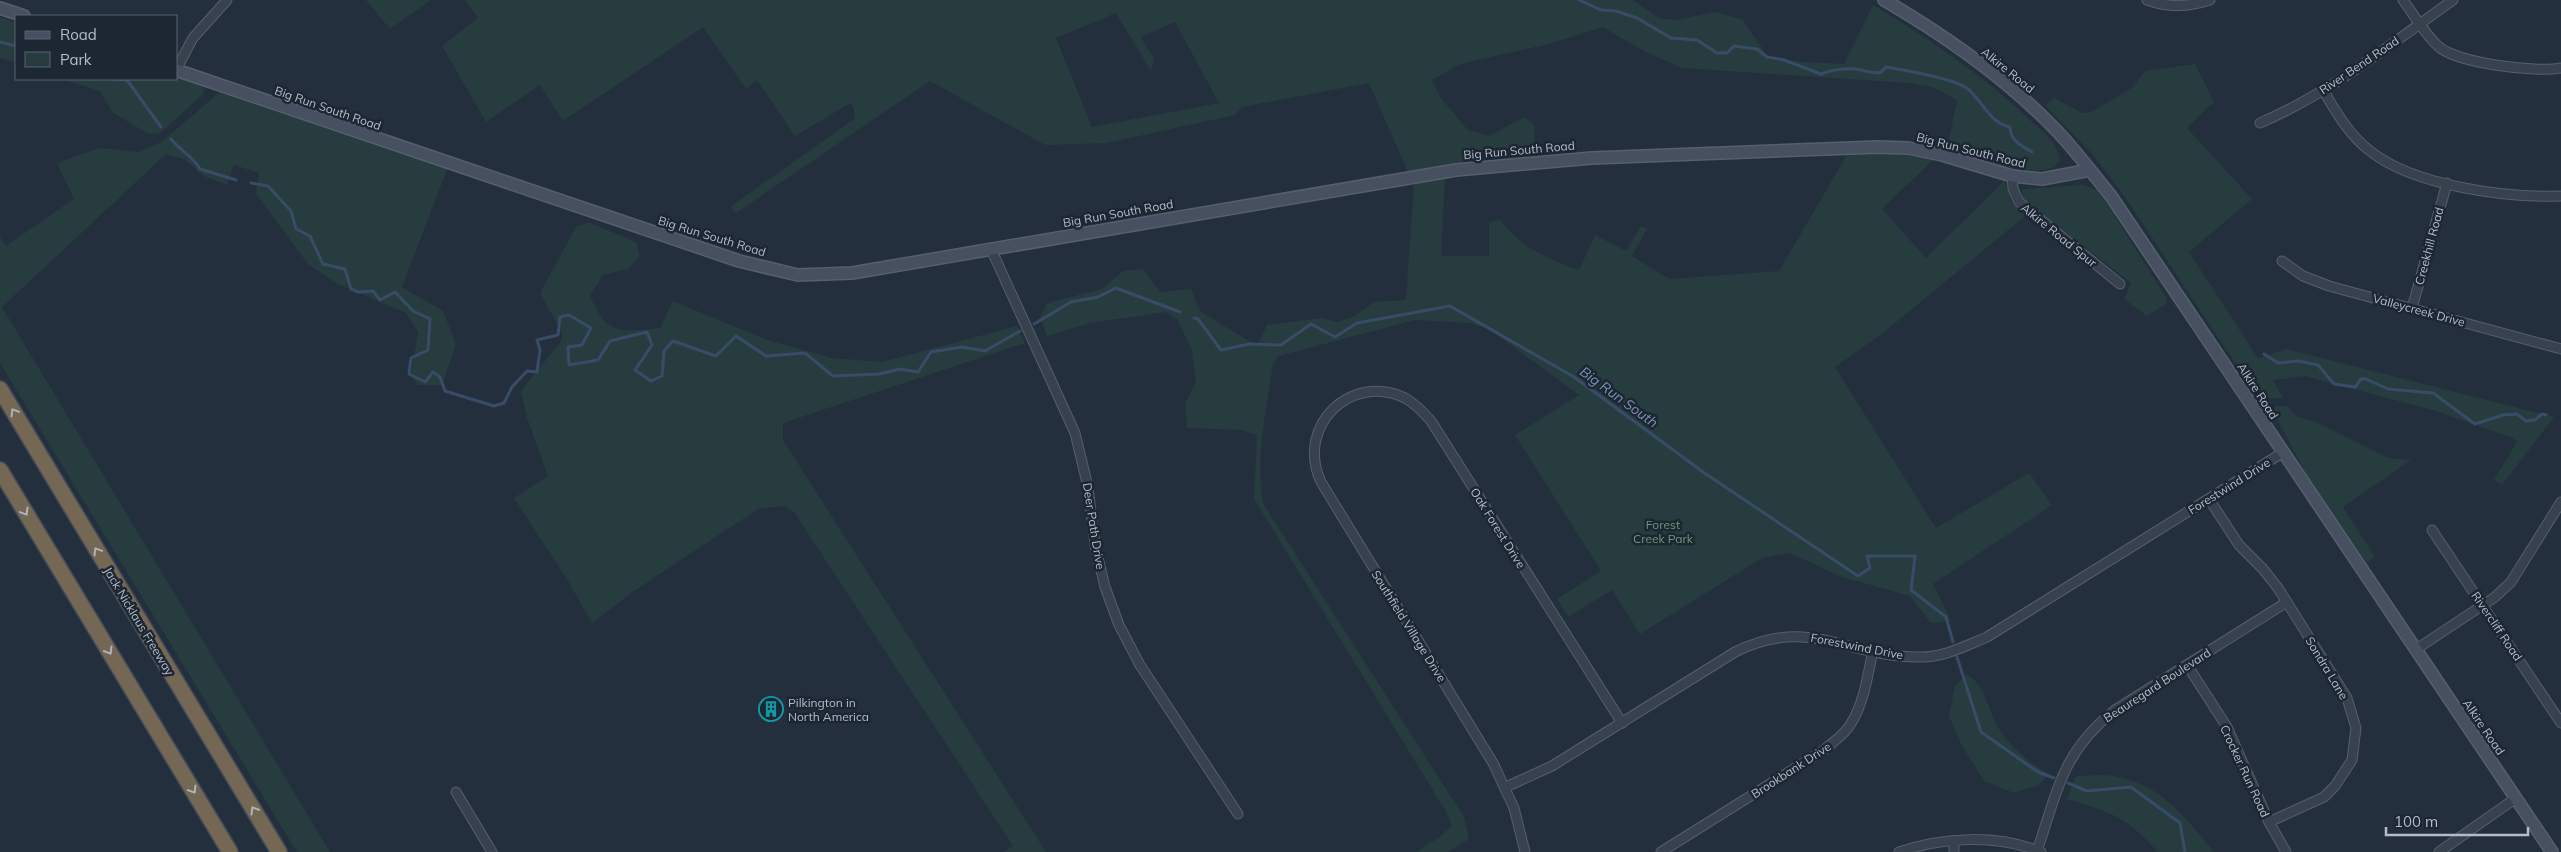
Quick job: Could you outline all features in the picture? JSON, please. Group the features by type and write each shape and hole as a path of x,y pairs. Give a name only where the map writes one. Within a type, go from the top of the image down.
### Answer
{"highway":[{"name":"Jack Nicklaus Freeway","path":"0,389 279,852"},
{"path":"0,470 230,852"}],"street":[{"path":"178,66 193,38 226,0"},
{"name":"Alkire Road","path":"1884,0 1939,34 1999,80 2056,130 2090,170 2130,223 2282,453 2552,852"},
{"path":"2147,0 2177,7 2195,5 2210,0"},
{"path":"2403,0 2439,48 2452,54 2492,64 2524,68 2561,68"},
{"name":"River Bend Road","path":"2260,123 2290,110 2323,90 2453,0"},
{"path":"2,6 22,15"},
{"name":"Big Run South Road","path":"178,71 739,262 798,275 852,273 1402,178 1535,161 1878,147 1908,148 1942,154 2012,176 2042,180 2090,170"},
{"path":"2323,90 2349,130 2371,152 2398,168 2447,183 2497,195 2561,196"},
{"name":"Alkire Road Spur","path":"2012,176 2019,202 2120,284"},
{"name":"Creekhill Road","path":"2412,308 2447,183"},
{"name":"Deer Path Drive","path":"991,249 1074,433 1088,487 1095,545 1105,587 1119,625 1140,665 1238,814"},
{"name":"Valleycreek Drive","path":"2282,261 2303,276 2329,286 2561,349"},
{"name":"Oak Forest Drive","path":"1339,405 1362,394 1386,392 1405,398 1420,408 1431,421 1622,723"},
{"name":"Southfield Village Drive","path":"1339,405 1319,426 1312,454 1314,468 1493,763 1514,808 1525,852"},
{"name":"Forestwind Drive","path":"1506,788 1552,766 1754,642 1794,635 1918,657 1941,655 1987,636 2282,453"},
{"name":"Sondra Lane","path":"2209,499 2234,539 2263,569 2287,602 2347,698 2356,728 2352,760 2345,774 2324,797 2269,822"},
{"path":"2415,650 2495,597 2516,576 2561,502"},
{"name":"Rivercliff Road","path":"2432,530 2559,716"},
{"name":"Beauregard Boulevard","path":"2039,851 2066,765 2084,738 2115,710 2287,602"},
{"name":"Brookbank Drive","path":"1661,852 1824,750 1838,738 1850,726 1858,708 1873,650"},
{"name":"Crocker Run Road","path":"2187,665 2227,728 2269,822 2286,852"},
{"path":"456,792 492,852"},
{"path":"2442,851 2516,798"},
{"path":"1899,852 1954,840 2005,842 2039,851"},
{"path":"1954,840 1954,852"}],"green space":[{"path":"366,0 431,0 390,29"},
{"path":"465,0 1633,0 1659,18 1674,20 1716,12 1743,20 1770,60 1844,64 1873,5 1934,43 1991,86 2046,136 2055,146 2060,158 2055,167 2043,170 2016,169 1947,149 1957,100 1932,87 1909,83 1682,68 1644,51 1603,27 1549,44 1460,64 1432,80 1440,97 1468,130 1489,136 1524,117 1534,125 1535,143 1529,155 1460,162 1408,172 1369,83 1242,107 1235,115 1107,143 1045,145 930,81 736,213 730,207 854,119 854,108 850,103 795,136 757,80 746,89 703,27 563,121 540,85 486,122 442,46 478,18","holes":["1116,13 1151,71 1154,59 1141,37 1175,22 1219,103 1092,127 1056,38"]},
{"path":"0,17 15,23 15,63 0,58"},
{"path":"2195,64 2214,102 2187,128 2252,199 2189,252 2258,358 2286,349 2554,417 2502,485 2494,480 2517,442 2513,438 2436,411 2305,376 2273,380 2283,398 2264,398 2253,390 2125,197 2094,156 2045,105 2055,98 2082,113 2092,112 2133,87 2145,71"},
{"path":"178,77 203,86 204,93 159,134 147,133 112,112 100,91 65,80 178,80"},
{"path":"222,90 448,167 402,287 443,311 456,344 442,385 418,385 411,376 418,332 406,313 338,284 308,264 256,194 259,173 234,165 227,185 204,176 184,159 166,154 2,307 330,852 297,852 0,363 0,237 6,246 74,199 57,163 100,148 139,152 163,141"},
{"name":"Forest Creek Park","path":"1890,152 1933,160 1882,209 1926,258 2004,181 2012,203 2025,216 1883,333 1835,367 1936,528 2029,473 2052,505 1933,584 1951,621 1931,623 1910,596 1839,576 1790,553 1762,558 1640,634 1612,590 1568,617 1557,599 1601,571 1515,435 1579,395 1489,329 1470,323 1415,320 1279,356 1273,363 1261,452 1261,488 1264,505 1464,817 1469,839 1448,852 1416,852 1438,838 1452,826 1445,810 1254,499 1257,435 1241,430 1187,428 1185,404 1196,381 1192,350 1177,319 1165,312 1090,323 1047,336 1040,318 1047,303 1102,289 1123,271 1143,269 1160,292 1191,289 1200,311 1257,346 1267,325 1321,318 1337,322 1355,316 1374,302 1406,300 1414,181 1445,175 1441,256 1489,256 1489,223 1500,219 1517,238 1535,251 1579,270 1595,235 1626,251 1641,226 1647,229 1632,256 1669,279 1779,271 1848,153"},
{"path":"2083,185 2097,190 2103,197 2167,299 2166,304 2147,316 2124,299 2131,283 2023,199 2023,189"},
{"path":"588,222 636,242 640,256 628,269 603,275 590,296 603,319 617,329 660,328 673,301 767,340 832,358 882,362 1017,326 1025,343 783,423 783,440 1046,852 1004,852 1013,846 794,512 783,506 758,509 634,591 592,623 568,581 514,498 548,476 527,418 521,391 561,341 562,333 540,293 576,227"},
{"path":"2277,406 2288,406 2296,416 2316,422 2388,458 2411,460 2343,507 2375,557 2367,563 2307,476 2272,409"},
{"path":"1966,674 1978,684 1995,722 2009,743 2048,774 2039,785 2014,793 1984,781 1961,744 1949,716 1955,686"},
{"path":"2076,776 2114,776 2134,781 2148,788 2161,796 2184,816 2214,852 2158,852 2137,830 2117,817 2067,799"}],"waterway":[{"path":"1579,0 1601,10 1616,11 1637,18 1671,38 1697,40 1717,53 1727,53 1734,46 1757,49 1767,57 1784,60 1821,74 1835,70 1852,69 1880,73 1886,67 1952,81 1968,89 1997,121 2010,127 2012,136 2017,142 2032,152"},
{"name":"Big Run South","path":"0,42 15,46"},
{"name":"Big Run South","path":"127,80 161,127"},
{"name":"Big Run South","path":"171,139 200,169 236,180"},
{"name":"Big Run South","path":"251,183 268,186 291,211 296,229 310,236 323,264 345,269 351,289 358,292 373,291 380,300 395,292 413,311 430,319 428,350 411,358 409,374 425,382 433,372 440,377 445,391 494,406 504,403 512,387 527,371 537,372 540,350 537,340 558,335 560,317 569,315 591,328 582,345 568,347 569,365 598,360 610,341 647,332 652,345 635,370 651,381 662,376 664,351 673,341 716,356 736,336 766,356 805,353 833,376 879,374 900,369 918,372 931,352 962,347 985,351 1020,331"},
{"name":"Big Run South","path":"1034,324 1071,302 1098,297 1116,288 1180,312"},
{"name":"Big Run South","path":"1194,318 1198,319 1221,350 1249,344 1281,345 1311,324 1335,337 1357,323 1450,306 1574,377 1703,472 1858,576 1870,568 1867,556 1915,556 1911,590 1946,617 1953,642"},
{"path":"2264,354 2278,363 2298,361 2318,365 2334,384 2355,387 2361,379 2366,379 2388,389 2433,393 2475,424 2503,415 2517,414 2526,421 2535,420 2542,414 2546,415"},
{"name":"Big Run South","path":"1957,657 1981,732 2038,772 2054,778"},
{"name":"Big Run South","path":"2068,783 2087,791 2131,787 2180,823 2185,852"}],"place":[{"name":"Pilkington in North America","path":"771,709"}]}
